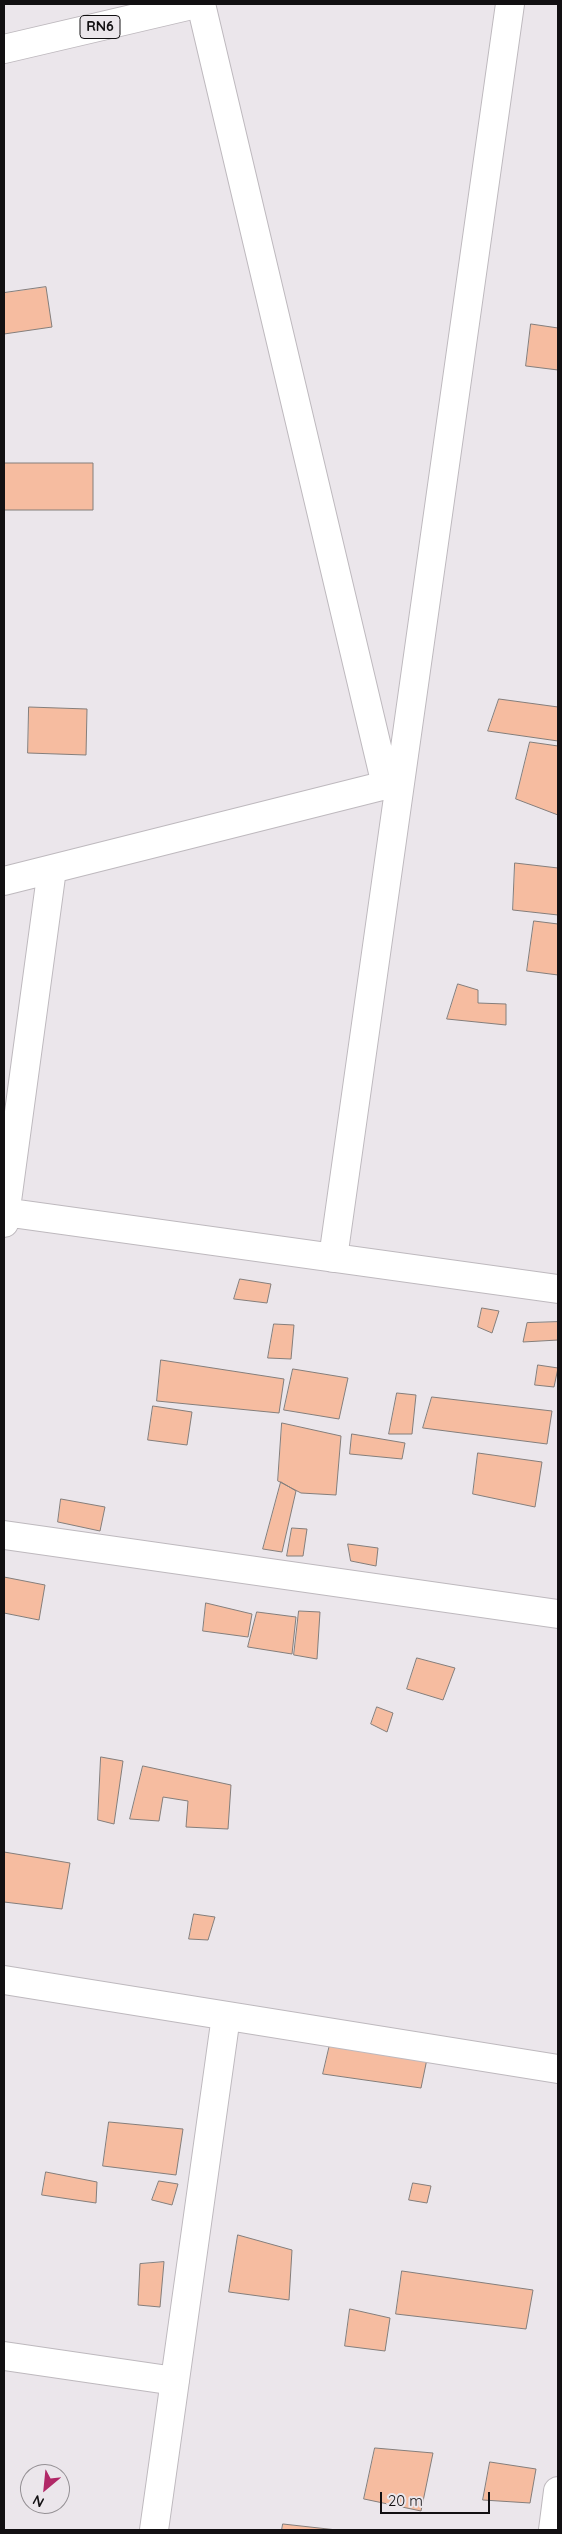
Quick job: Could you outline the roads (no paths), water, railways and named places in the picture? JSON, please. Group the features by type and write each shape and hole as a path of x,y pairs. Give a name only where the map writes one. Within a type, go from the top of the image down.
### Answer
{"street":[{"name":"RN6","path":"4,49 196,4"},
{"path":"4,881 386,785 201,4"},
{"path":"333,1258 510,4"},
{"path":"52,870 4,1216 558,1289"},
{"path":"4,1536 558,1614"},
{"path":"4,1980 558,2069"},
{"path":"154,2530 226,2016"},
{"path":"4,2356 175,2381"},
{"path":"553,2530 558,2491"}]}
